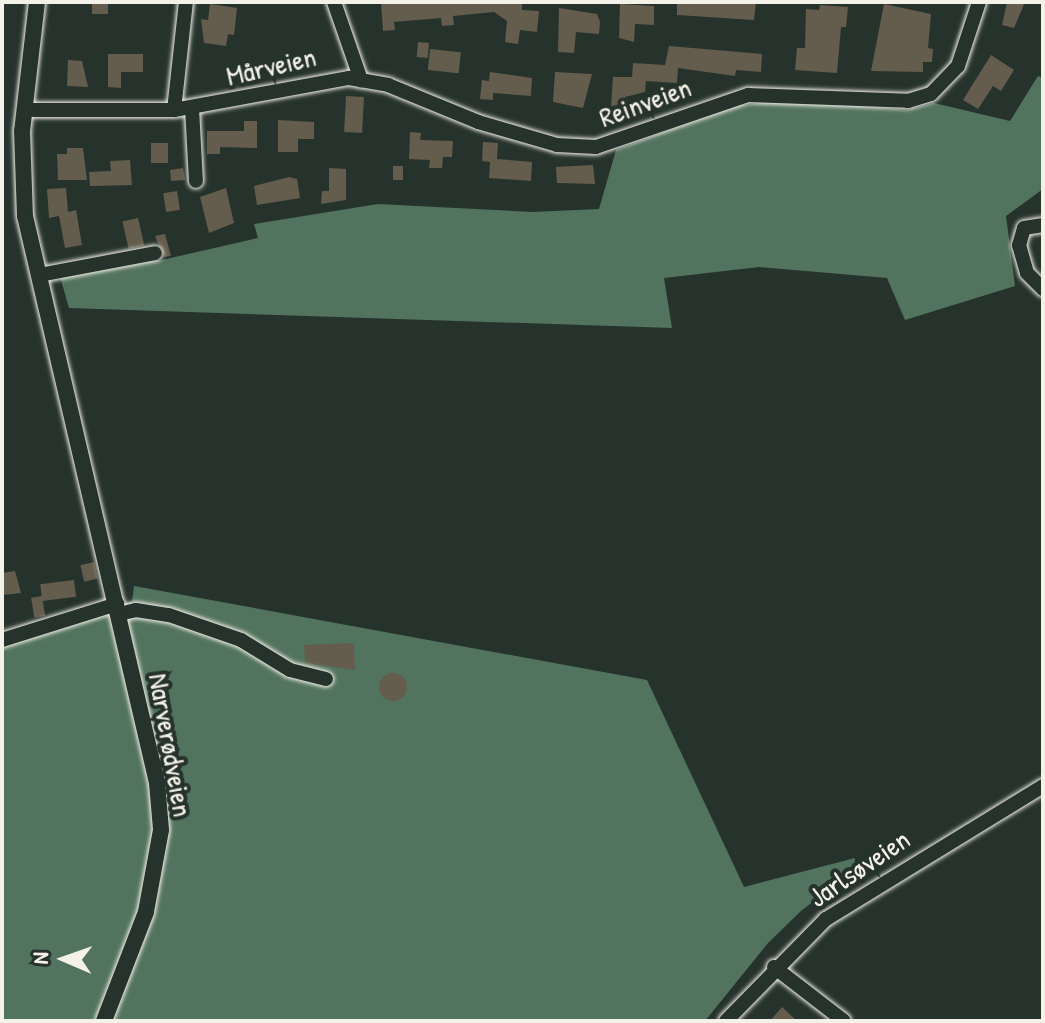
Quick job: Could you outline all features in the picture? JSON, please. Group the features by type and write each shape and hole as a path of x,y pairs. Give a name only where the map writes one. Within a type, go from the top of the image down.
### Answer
{"main road":[{"name":"Narverødveien","path":"37,2 24,110 21,178 39,275 157,783 161,830 146,912 104,1021"}],"street":[{"path":"174,110 186,2"},
{"path":"334,2 361,80"},
{"name":"Reinveien","path":"361,80 388,85 478,122 557,145 596,147 748,95 908,101 931,94 958,66 979,2"},
{"name":"Mårveien","path":"24,110 174,110 328,78 361,80"},
{"name":"Mårveien","path":"192,108 196,181"},
{"path":"1043,225 1024,228 1019,245 1027,273 1043,289"},
{"path":"39,275 155,253"},
{"path":"2,640 118,609 136,610 169,615 241,640 290,670 326,679"},
{"name":"Jarlsøveien","path":"726,1021 774,967 855,898 1043,786"},
{"path":"774,967 844,1021"}],"green space":[{"path":"1038,76 1043,78 1043,189 1006,216 1015,286 905,320 887,278 759,267 664,278 672,328 69,308 59,273 162,260 258,238 254,224 378,204 532,212 599,209 616,150 734,106 790,100 907,110 934,103 1010,121"},
{"path":"134,586 647,680 744,887 855,858 854,872 802,910 768,943 705,1021 2,1021 2,644 132,601"}],"building":[{"path":"92,2 108,2 108,14 92,14"},
{"path":"381,2 522,2 522,10 539,11 537,32 520,30 518,44 505,42 507,21 494,12 453,16 454,25 442,26 441,18 394,22 395,30 383,31"},
{"path":"677,2 756,2 754,20 677,15"},
{"path":"1007,2 1025,2 1014,28 1002,25"},
{"path":"210,4 237,8 234,35 228,34 226,46 204,43 201,19 208,20"},
{"path":"620,4 654,6 654,25 635,24 634,42 619,38"},
{"path":"884,4 931,14 928,48 933,49 932,62 923,62 923,72 871,71"},
{"path":"820,5 848,7 846,27 841,27 837,73 795,70 797,48 805,48 806,9 819,10"},
{"path":"559,8 597,14 599,34 576,32 574,53 558,52"},
{"path":"418,42 429,43 428,58 417,57"},
{"path":"669,46 762,54 761,72 736,70 735,76 678,68 677,83 646,81 645,92 625,97 624,107 611,106 613,77 632,77 633,63 665,65"},
{"path":"430,49 461,52 459,73 428,70"},
{"path":"108,54 143,54 143,72 121,72 121,88 108,87"},
{"path":"991,55 1014,70 1001,91 993,86 978,109 963,100"},
{"path":"68,60 82,61 88,87 67,86"},
{"path":"490,72 532,78 531,96 493,93 493,100 480,99 482,80 489,81"},
{"path":"555,72 592,74 583,108 553,102"},
{"path":"346,96 364,97 362,133 344,132"},
{"path":"278,120 314,122 314,139 298,139 298,152 278,152"},
{"path":"244,121 257,121 257,148 220,147 220,154 207,154 207,131 244,131"},
{"path":"410,132 421,133 420,140 453,141 452,157 443,157 442,168 429,168 430,160 409,159"},
{"path":"483,142 498,143 497,159 532,162 531,181 489,178 490,162 482,161"},
{"path":"151,143 168,143 168,163 151,163"},
{"path":"67,148 83,148 87,180 58,180 57,154 67,154"},
{"path":"130,160 132,185 90,186 89,172 111,171 110,161"},
{"path":"593,165 595,184 557,183 556,167"},
{"path":"393,166 403,166 403,180 393,180"},
{"path":"183,168 185,180 171,181 170,170"},
{"path":"329,168 346,169 346,200 321,204 322,191 329,191"},
{"path":"289,177 297,179 300,198 257,205 254,186"},
{"path":"66,188 68,212 76,210 82,245 65,248 59,216 49,218 47,189"},
{"path":"226,188 234,223 209,233 200,197"},
{"path":"177,191 180,210 166,212 163,193"},
{"path":"138,218 144,245 129,249 122,222"},
{"path":"165,234 171,256 164,257 155,236"},
{"path":"94,562 98,579 84,582 80,565"},
{"path":"15,571 21,593 2,595 2,573"},
{"path":"74,580 76,597 42,601 40,584"},
{"path":"42,596 45,616 34,617 31,598"},
{"path":"354,643 355,670 305,663 304,645"},
{"path":"393,673 403,677 407,687 403,697 393,701 383,697 379,687 383,677"},
{"path":"782,1007 797,1021 770,1021"}]}
